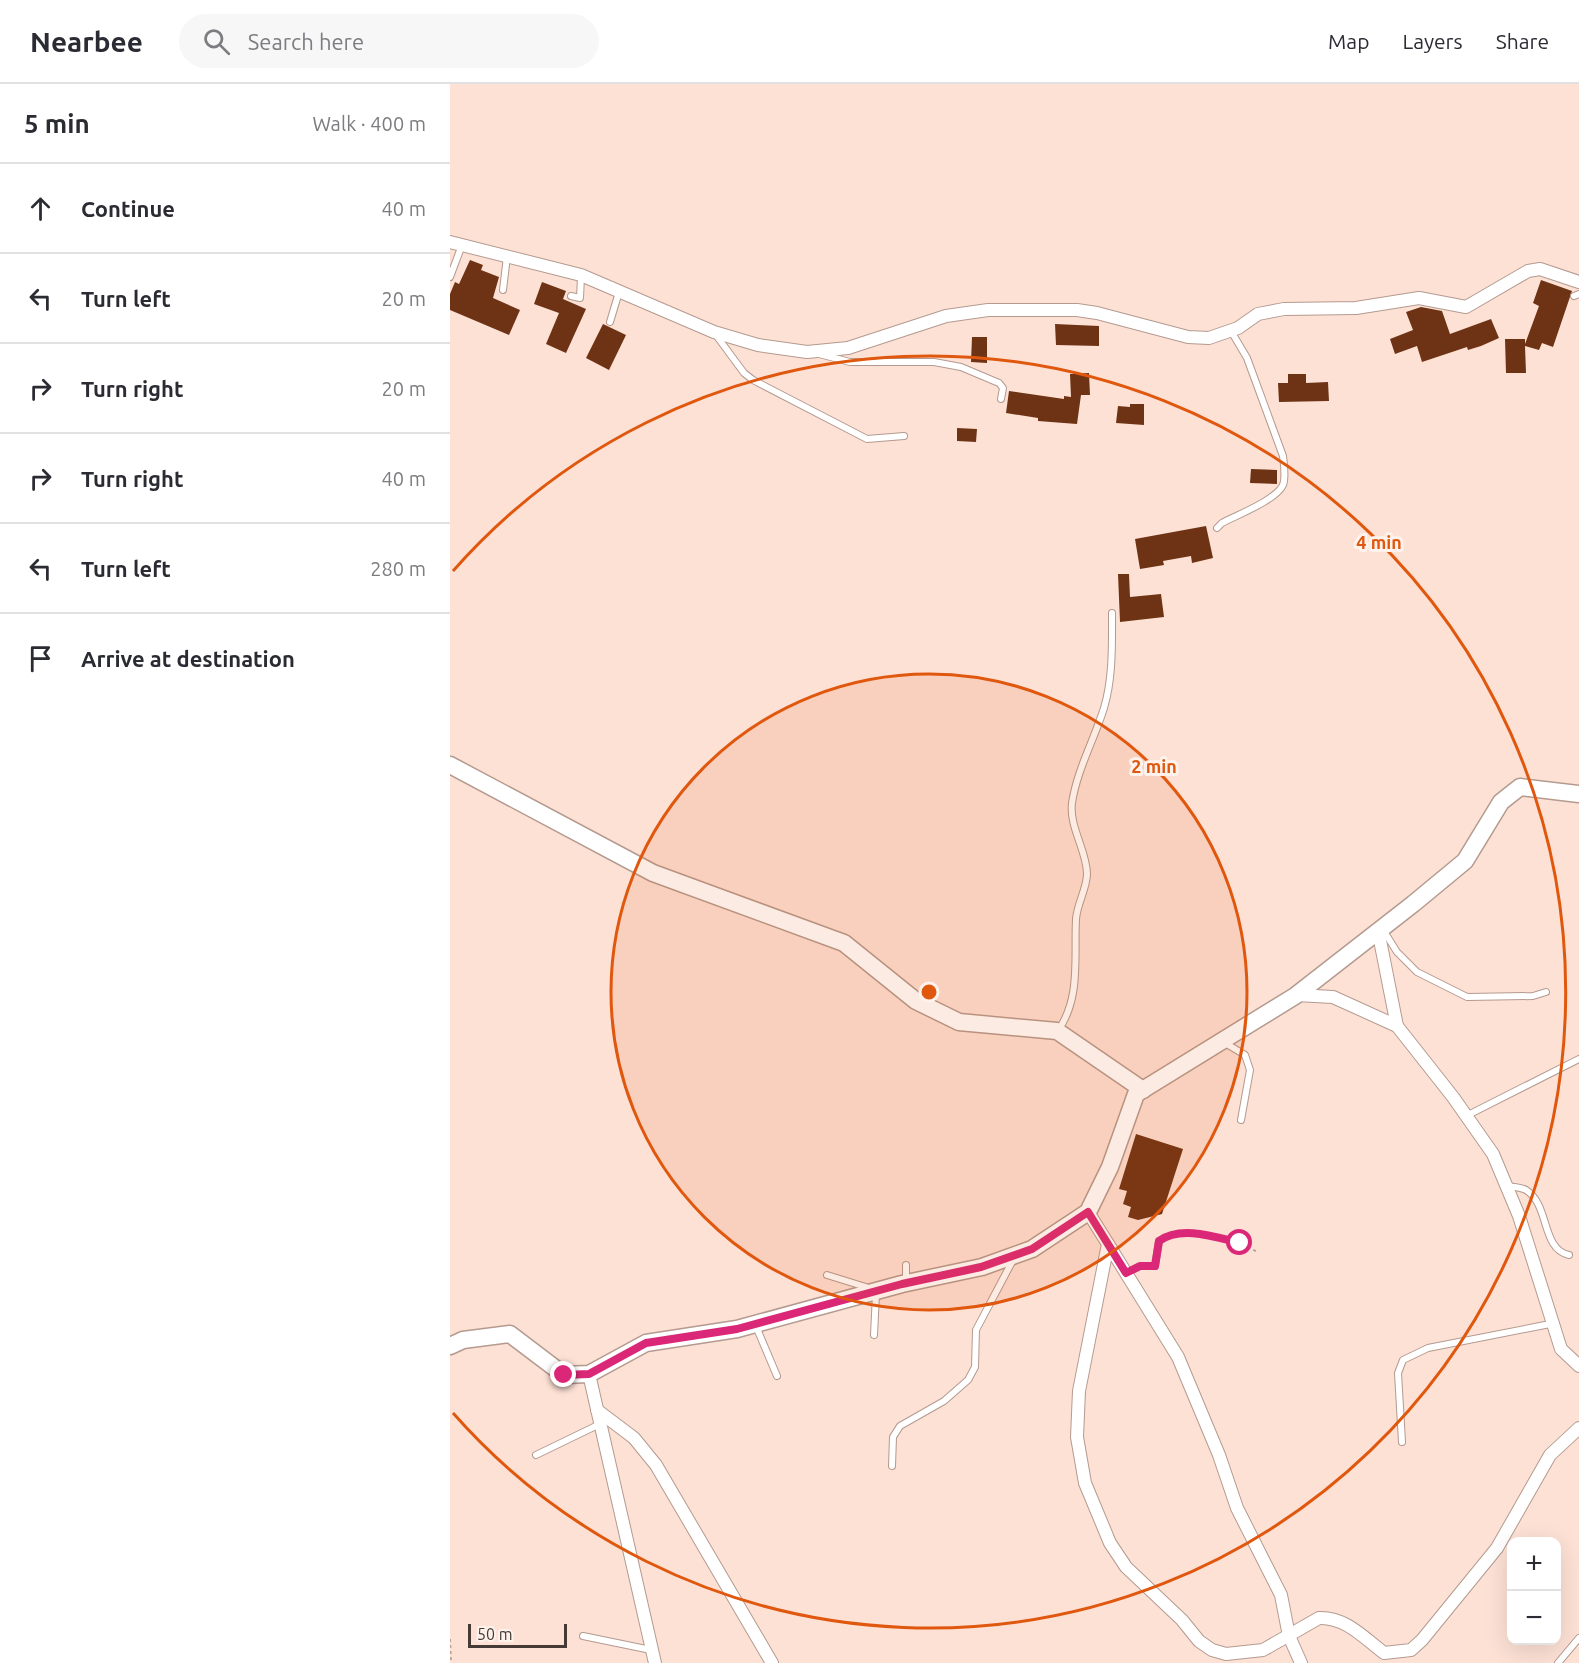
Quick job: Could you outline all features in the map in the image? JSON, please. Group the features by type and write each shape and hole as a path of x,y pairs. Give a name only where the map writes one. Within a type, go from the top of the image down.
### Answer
{"street":[{"path":"456,243 581,275 714,333 758,345 807,352 848,348 946,316 1016,309 1097,313 1188,337 1209,338 1230,330 1257,314 1284,309 1356,308 1419,298 1466,307 1528,271 1540,269 1579,282"},
{"path":"450,765 653,873 844,943 916,1001 959,1022 1057,1031 1143,1090"},
{"path":"450,1346 463,1340 510,1334 564,1375 589,1374 646,1343 754,1324 906,1283 981,1267 1032,1249 1088,1212 1110,1167 1136,1094 1296,995 1380,929 1465,861 1501,802 1520,787 1579,794"},
{"path":"1380,929 1397,1026 1493,1154 1519,1216 1550,1324 1560,1349 1579,1366"},
{"path":"1296,995 1333,997 1397,1026"},
{"path":"1088,1212 1178,1356 1219,1455 1237,1508 1281,1595 1289,1636 1301,1663"},
{"path":"1108,1244 1079,1391 1077,1437 1079,1463 1084,1483 1110,1543 1126,1567 1182,1620 1199,1641 1222,1659 1263,1650 1319,1618 1329,1618 1341,1621 1353,1629 1393,1663"},
{"path":"589,1374 655,1663"},
{"path":"597,1410 634,1438 656,1465 772,1663"},
{"path":"1384,1653 1411,1650 1422,1640 1497,1548 1550,1455 1579,1428"}],"lane":[{"path":"450,277 456,243"},
{"path":"503,290 507,256"},
{"path":"571,296 580,298 581,275"},
{"path":"610,322 619,292"},
{"path":"1217,528 1222,523 1275,495 1283,484 1284,472 1283,456 1247,358 1230,330"},
{"path":"714,333 744,373 753,380 867,439 904,436"},
{"path":"807,352 850,362 934,362 961,367 999,383 1003,388 1001,399"},
{"path":"1057,1031 1071,1004 1077,953 1076,917 1087,875 1072,814 1072,804 1105,706 1111,669 1112,613"},
{"path":"1380,929 1397,952 1417,972 1467,998 1533,996 1546,992"},
{"path":"1221,1041 1245,1055 1250,1070 1241,1120"},
{"path":"1466,1116 1579,1059"},
{"path":"1507,1186 1526,1190 1539,1204 1552,1244 1562,1254 1569,1255"},
{"path":"1126,1273 1140,1266 1155,1266 1159,1241"},
{"path":"892,1466 893,1437 900,1426 944,1401 968,1380 975,1367 976,1330 1016,1255"},
{"path":"906,1265 906,1283"},
{"path":"827,1275 876,1291 874,1335"},
{"path":"754,1324 777,1376"},
{"path":"1402,1442 1398,1374 1403,1360 1428,1348 1550,1324"},
{"path":"536,1455 600,1424"},
{"path":"583,1636 651,1650"},
{"path":"1558,1663 1579,1638"}],"path":[{"path":"1159,1241 1169,1234 1204,1234 1240,1243 1258,1252"},
{"path":"450,1639 451,1663"}],"building":[{"path":"470,260 483,265 481,270 499,277 493,298 520,310 509,335 450,310 450,294 455,282 459,284"},
{"path":"1541,280 1572,291 1553,347 1542,343 1539,350 1525,346 1526,373 1506,373 1505,339 1525,339 1525,344 1539,306 1533,303"},
{"path":"542,282 566,291 563,299 586,309 566,353 546,344 559,313 534,304"},
{"path":"1421,307 1442,311 1450,334 1491,319 1499,338 1481,346 1468,350 1467,347 1422,362 1417,346 1395,354 1390,339 1413,330 1406,312"},
{"path":"603,324 626,335 609,370 586,358"},
{"path":"1055,324 1099,326 1099,346 1056,345"},
{"path":"972,337 987,337 987,363 971,362"},
{"path":"1089,373 1090,395 1081,395 1077,424 1038,421 1038,418 1006,413 1009,391 1064,399 1064,396 1071,397 1070,374"},
{"path":"1288,374 1306,374 1306,383 1328,382 1329,401 1279,402 1278,383 1288,383"},
{"path":"1130,404 1144,404 1144,425 1116,423 1118,406 1130,407"},
{"path":"957,428 977,429 976,442 957,441"},
{"path":"1251,469 1277,470 1277,484 1250,483"},
{"path":"1206,526 1213,558 1192,563 1191,556 1163,561 1164,565 1140,569 1135,539"},
{"path":"1118,574 1129,574 1130,597 1161,594 1164,617 1120,622"},
{"path":"1136,1134 1183,1149 1162,1214 1138,1220 1128,1217 1131,1207 1123,1204 1127,1191 1119,1189"}],"route":[{"path":"564,1375 589,1374 646,1343 737,1329 902,1284 981,1267 1032,1249 1088,1212 1126,1273 1140,1266 1155,1266 1159,1241 1169,1234 1204,1234 1240,1243"}]}
